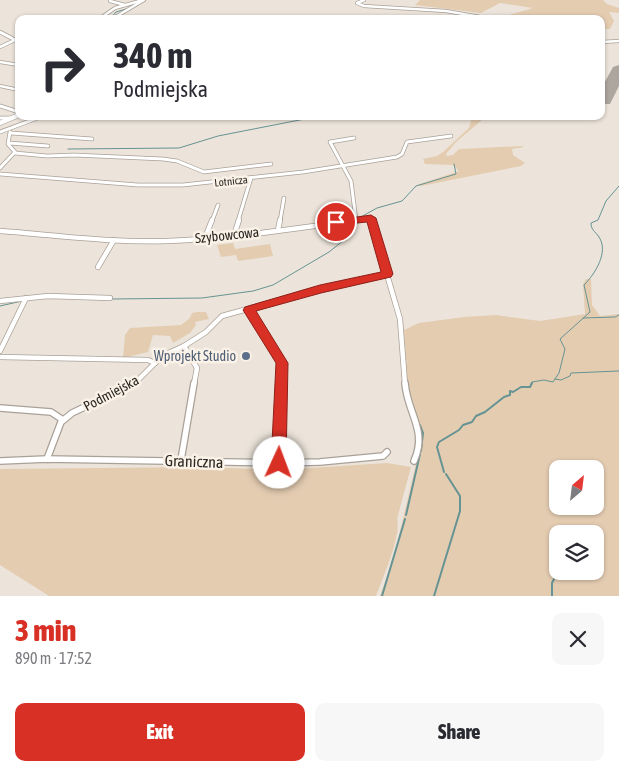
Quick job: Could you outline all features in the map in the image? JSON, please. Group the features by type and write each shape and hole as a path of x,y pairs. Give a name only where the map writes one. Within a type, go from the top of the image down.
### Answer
{"street":[{"path":"121,6 143,0"},
{"path":"119,15 143,0"},
{"path":"352,0 364,0"},
{"path":"104,15 106,12 126,4 110,1"},
{"path":"359,1 358,4 364,6 446,11 469,15"},
{"path":"0,32 15,40"},
{"path":"605,42 619,41"},
{"path":"0,47 15,42"},
{"path":"0,62 15,64"},
{"path":"0,86 15,89"},
{"path":"0,106 15,112"},
{"path":"0,123 15,116"},
{"path":"0,118 11,118"},
{"path":"10,132 35,120"},
{"path":"0,132 92,139"},
{"path":"10,132 9,143 15,150 15,153"},
{"name":"Lotnicza","path":"0,174 169,186 342,166 400,155 407,142 451,136"},
{"path":"354,138 330,142 351,181 356,220 371,218 400,319 406,395 420,434 418,452 414,461"},
{"path":"9,143 48,146"},
{"path":"15,153 47,156 163,158 172,159 204,172 271,164"},
{"path":"0,168 15,153"},
{"path":"234,235 251,178"},
{"path":"278,230 284,198"},
{"path":"205,238 218,206"},
{"name":"Szybowcowa","path":"0,230 114,240 166,241 234,235 356,220"},
{"path":"98,267 114,240"},
{"name":"Podmiejska","path":"62,420 72,413 133,385 162,356 184,346 210,329 222,316 320,289 387,274"},
{"path":"0,301 48,296 110,298"},
{"path":"0,352 26,298"},
{"path":"249,310 282,363 279,463"},
{"path":"181,460 197,368 184,346"},
{"path":"0,357 148,360 156,363"},
{"path":"3,408 51,412 62,420 47,459"},
{"name":"Graniczna","path":"0,461 47,459 279,463 384,456 387,452"}],"shaded area":[{"path":"420,0 603,0 607,4 619,8 619,13 609,12 614,21 610,29 605,29 605,15 509,15 533,8 500,3 481,13 415,5"},
{"path":"471,120 482,120 456,142 446,154 447,156 453,155 459,149 522,146 524,147 512,149 513,155 525,163 521,166 421,186 417,185 459,171 453,165 425,164 423,159 437,156 443,152 469,128"},
{"path":"233,243 235,249 270,244 273,256 238,261 236,255 221,257 217,245"},
{"path":"586,279 591,279 592,305 600,316 619,314 619,596 380,596 394,557 421,442 419,427 406,390 405,362 409,362 406,361 404,330 419,323 464,317 496,315 540,321 585,314 583,284"},
{"path":"206,312 209,319 195,322 196,325 190,333 173,343 170,336 153,335 148,352 123,358 125,335 130,328 181,325 190,318 192,313"},
{"path":"387,463 411,467 397,519 397,535 387,569 376,596 49,596 0,565 0,469 202,467 279,470"}],"waterway":[{"path":"113,15 116,12 126,9"},
{"path":"68,149 179,148 218,136 300,120"},
{"path":"359,218 377,208 402,201 416,186 456,174 454,164"},
{"path":"583,318 590,312 584,285 596,269 602,256 602,243 592,229 591,223 598,220 606,201 619,186"},
{"path":"113,299 202,298 253,291 273,285 329,252 344,240 358,221"},
{"path":"0,306 22,301"},
{"path":"583,318 615,317 619,315"},
{"path":"555,379 559,373 565,349 560,339 583,318"},
{"path":"555,379 561,380 570,376 571,373 619,371"},
{"path":"531,384 532,382 544,380 553,382 555,379"},
{"path":"444,472 437,447 439,442 459,430 463,425 472,422 476,416 485,412 504,397 510,395 510,391 513,392 521,387 530,387 532,383"},
{"path":"420,425 423,433 421,451"},
{"path":"406,515 420,454"},
{"path":"434,596 460,511 460,496 446,474"},
{"path":"382,596 405,519"},
{"path":"552,596 554,580"}],"runway":[{"path":"605,98 619,70"}],"place":[{"name":"Wprojekt Studio","path":"246,356"}],"route":[{"path":"279,463 283,368 282,363 249,310 257,306 320,289 387,274 371,218 336,222"}]}
